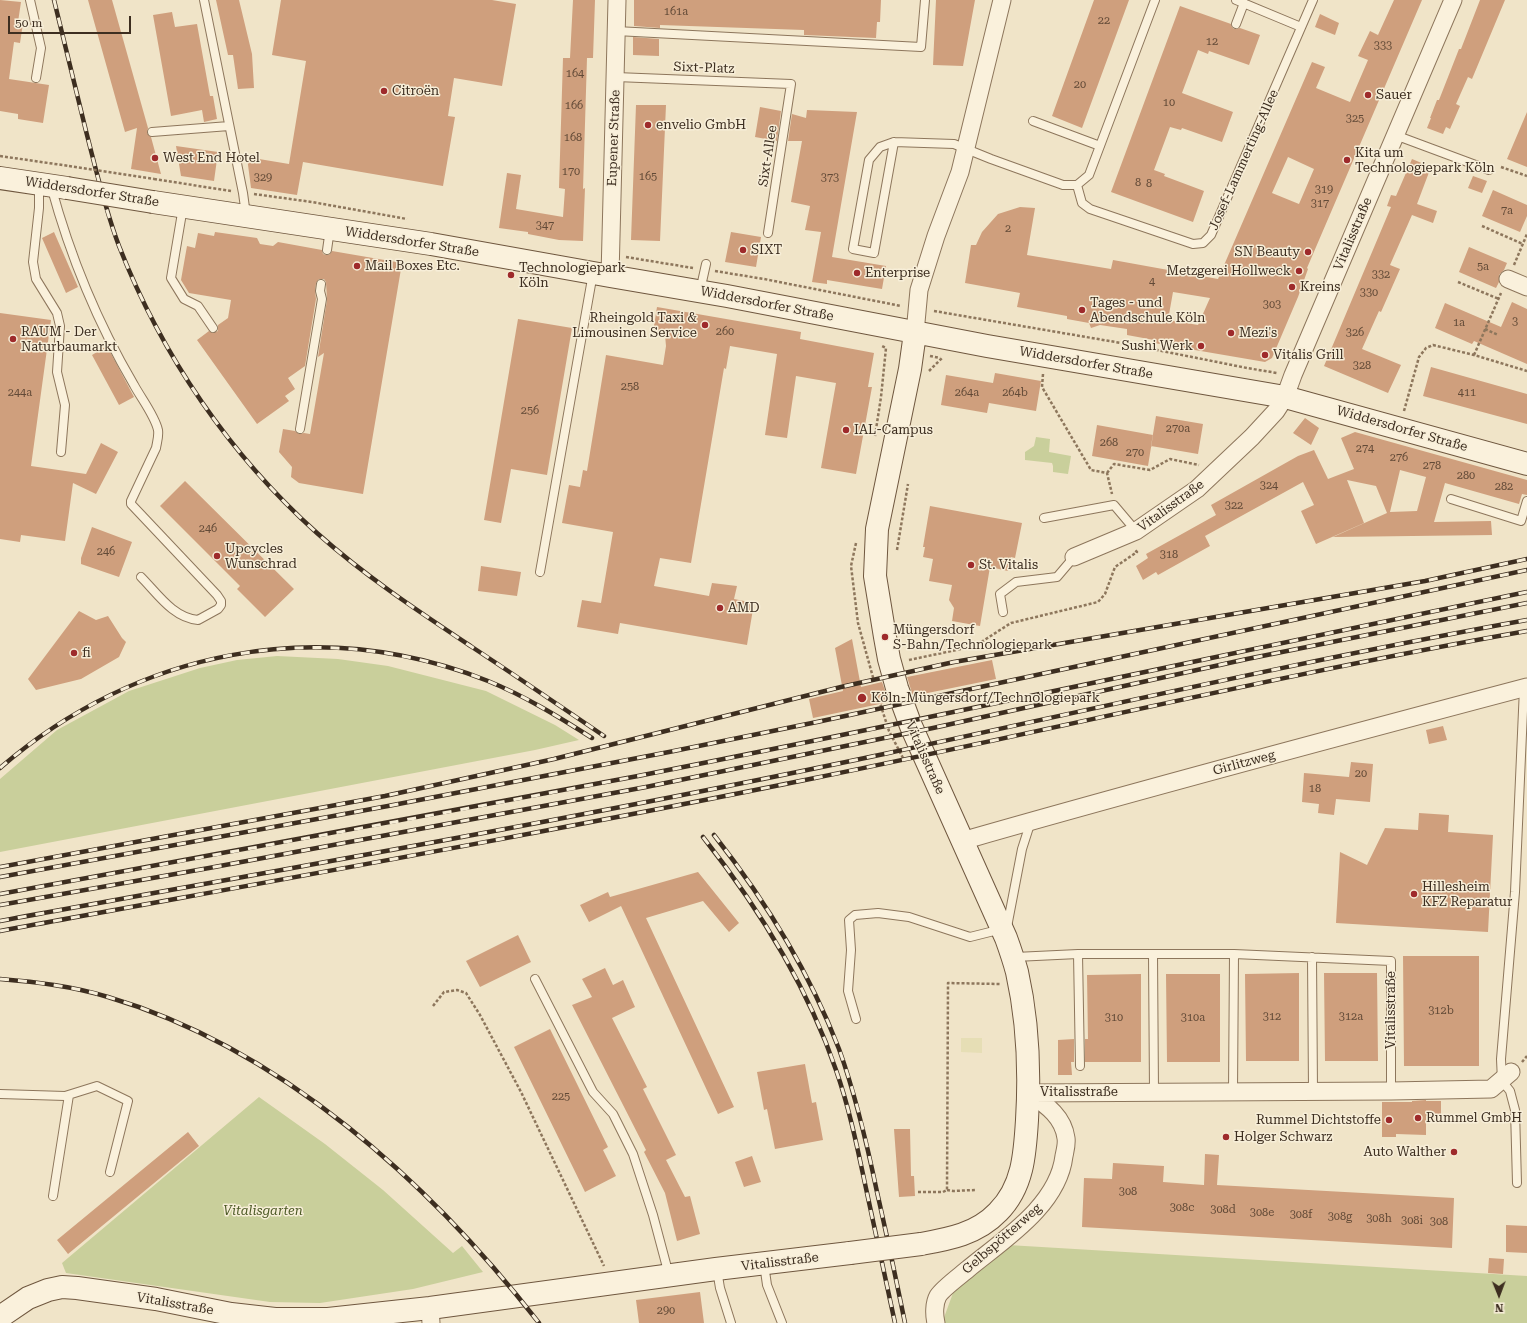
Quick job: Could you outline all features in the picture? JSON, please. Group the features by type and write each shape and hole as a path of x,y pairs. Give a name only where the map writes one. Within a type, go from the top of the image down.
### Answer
{"street":[{"name":"Eupener Straße","path":"601,275 616,77 617,0"},
{"path":"915,333 919,290 936,236 967,149 1002,0"},
{"name":"Vitalisstraße","path":"1074,558 1131,534 1197,489 1252,437 1285,398 1293,375 1453,0"},
{"name":"Widdersdorfer Straße","path":"0,178 444,246 700,292 915,333 1285,398 1398,427 1527,464"},
{"path":"1508,279 1527,287"},
{"name":"Vitalisstraße","path":"0,1318 28,1298 48,1290 62,1287 149,1298 230,1314 275,1319 328,1319 430,1315 611,1283 946,1240 966,1234 982,1226 1009,1200 1019,1182 1025,1154 1029,1093 1029,1067 1019,985 1007,941 911,726 897,688 885,638 875,576 877,529 910,369 915,333"},
{"name":"Girlitzweg","path":"962,841 1340,736 1525,687"},
{"name":"Vitalisstraße","path":"1029,1093 1492,1089 1506,1077"},
{"name":"Gelbspötterweg","path":"936,1323 934,1314 938,1296 1021,1226 1049,1197 1058,1179 1064,1162 1066,1139 1062,1123 1051,1108 1029,1093"}],"lane":[{"path":"30,0 41,48 36,78"},
{"path":"204,0 246,216"},
{"path":"616,31 921,47 925,0"},
{"path":"894,142 874,253 853,249 869,160 880,146 894,142 954,144 1063,185 1077,185 1089,175 1155,0"},
{"name":"Josef-Lammerting-Allee","path":"1077,185 1082,203 1090,209 1193,244 1203,243 1211,235 1313,0"},
{"path":"1236,24 1244,2 1301,26"},
{"name":"Sixt-Platz","path":"616,77 791,84"},
{"name":"Sixt-Allee","path":"768,233 791,84"},
{"path":"1033,121 1100,146"},
{"path":"152,132 229,126"},
{"path":"1395,135 1489,170"},
{"path":"52,186 39,208 33,262 36,279 57,313 60,326 57,372 64,405 61,452"},
{"path":"52,186 61,224 86,292 125,371 154,420 158,430 156,448 131,501 131,504 217,595 222,605 218,609 198,620 192,620 173,611 141,576"},
{"path":"184,206 171,278 184,298 198,306 213,328"},
{"path":"326,250 330,228"},
{"path":"700,292 706,264"},
{"path":"540,572 601,275"},
{"path":"300,429 322,299 320,291 321,284"},
{"path":"1452,499 1521,521 1527,501"},
{"path":"1044,518 1114,505 1131,534"},
{"path":"1002,612 1000,594 1016,582 1057,577 1074,558"},
{"path":"1517,1183 1515,1110 1506,1077 1502,1047 1523,805 1525,687"},
{"name":"Vitalisstraße","path":"1032,821 1022,849 1008,917 1007,941 1078,954 1234,954 1391,961 1391,1091"},
{"path":"856,1019 848,991 851,950 849,920 855,915 878,913 909,917 970,937 1007,941"},
{"name":"Vitalisstraße","path":"1078,954 1080,1066"},
{"path":"1153,954 1154,1092"},
{"path":"1233,1092 1234,954"},
{"path":"1312,957 1313,1091"},
{"path":"535,979 593,1092 613,1114 633,1154 653,1215 669,1276"},
{"path":"0,1094 69,1095 97,1086 128,1101 110,1172"},
{"path":"53,1196 69,1095"},
{"path":"764,1264 767,1285 782,1323"},
{"path":"716,1269 720,1288 731,1323"}],"path":[{"path":"0,156 154,179"},
{"path":"1489,170 1495,165 1527,176"},
{"path":"1482,226 1523,244"},
{"path":"1458,282 1499,300"},
{"path":"976,319 1127,344 1247,368 1293,375"},
{"path":"1485,329 1498,335"},
{"path":"1398,427 1404,414 1419,358 1426,348 1433,345 1440,346 1527,371"},
{"path":"927,373 941,358 947,357"},
{"path":"1043,370 1042,387 1091,470 1107,473"},
{"path":"1107,473 1114,464 1150,470 1170,459 1217,470"},
{"path":"1107,473 1114,505"},
{"path":"896,556 908,483"},
{"path":"909,666 908,660 975,646 1011,623 1098,602 1106,594 1114,567 1136,552 1131,534"},
{"path":"858,623 864,622"},
{"path":"947,1190 948,983 1019,985"},
{"path":"433,1006 444,992 457,990 466,993 480,1015 548,1148 611,1283"},
{"path":"918,1192 975,1190"}],"shaded area":[{"path":"961,1038 982,1038 982,1053 961,1052"}],"green space":[{"path":"1036,437 1050,439 1049,452 1071,456 1068,474 1053,472 1052,463 1025,460 1025,452 1034,446"},
{"path":"277,656 338,659 388,666 486,691 555,725 579,740 535,750 0,852 0,779 57,730 129,691 200,668 237,660"},
{"name":"Vitalisgarten","path":"259,1097 325,1144 383,1190 453,1253 462,1246 483,1272 413,1289 320,1303 270,1302 66,1273 62,1263"},
{"path":"1008,1245 1527,1276 1527,1323 942,1323 953,1293 980,1267"}],"building":[{"path":"0,0 21,2 18,22 23,23 20,43 14,42 9,79 49,85 43,123 18,119 18,114 0,111"},
{"path":"88,0 112,0 148,128 147,133 151,137 161,174 131,169 137,128 125,132"},
{"path":"216,0 239,0 252,54 254,88 238,89 233,55 228,55"},
{"name":"Citroën","path":"281,0 492,0 516,4 502,86 454,78 448,116 455,117 443,186 303,162 297,195 251,188 247,157 289,164 306,61 272,55"},
{"path":"573,0 595,0 593,58 587,58 583,241 559,240 528,234 528,232 499,228 507,173 521,175 516,209 563,217 565,189 559,188 563,58 570,58"},
{"path":"634,0 881,0 880,22 877,22 876,38 804,35 804,30 660,25 660,28 634,26"},
{"path":"936,0 975,0 963,66 933,65"},
{"path":"1094,0 1129,0 1082,128 1052,116"},
{"path":"1394,0 1422,0 1307,268 1308,269 1298,297 1272,358 1265,362 1154,343 1154,340 1127,335 1127,329 1100,325 1091,328 1089,323 1067,319 1067,316 1017,307 1020,293 965,283 971,245 976,245 982,232 998,214 1020,207 1035,208 1027,255 1111,269 1113,260 1218,279 1312,62 1325,67 1316,88 1350,102 1368,60 1358,56 1370,31 1378,35","holes":["1288,157 1314,169 1299,204 1272,193","1173,292 1210,298 1198,325 1168,320"]},
{"path":"1480,0 1505,0 1472,79 1468,77 1456,104 1460,106 1450,129 1446,127 1443,134 1427,128 1437,100 1439,100 1459,49 1461,49"},
{"path":"1180,6 1231,24 1234,29 1240,28 1260,35 1249,65 1209,51 1208,54 1198,50 1182,93 1233,112 1222,142 1182,128 1181,130 1170,127 1154,170 1165,174 1164,176 1204,191 1193,222 1111,192"},
{"path":"172,12 175,27 197,24 210,96 213,96 217,119 204,122 202,110 171,116 153,15"},
{"path":"1320,14 1339,23 1335,35 1315,27"},
{"path":"633,37 659,39 659,56 633,55"},
{"path":"636,105 666,105 660,241 631,240"},
{"path":"760,107 781,111 777,141 755,137"},
{"path":"807,110 857,112 832,257 886,266 882,289 827,280 827,284 812,282 821,232 805,230 810,206 791,202 802,141 788,141 792,114 806,118"},
{"path":"1527,112 1527,167 1507,159"},
{"path":"176,146 218,152 214,181 181,176"},
{"path":"1412,159 1431,167 1417,204 1437,211 1433,223 1412,215 1390,265 1400,269 1381,312 1379,311 1362,349 1401,365 1388,393 1324,366 1391,207 1387,206 1391,195 1396,196"},
{"path":"1473,176 1487,181 1482,193 1468,188"},
{"path":"1493,190 1527,205 1527,216 1520,232 1482,216"},
{"path":"54,232 78,287 66,293 42,238"},
{"path":"215,232 257,238 260,244 273,246 278,242 322,250 323,254 326,255 329,255 332,251 402,263 363,494 299,483 291,477 292,467 279,452 283,429 295,431 299,434 310,434 324,353 318,357 327,300 326,282 324,279 319,279 316,283 316,299 305,366 288,378 295,389 285,396 289,401 257,424 197,340 209,331 213,333 218,331 218,325 228,318 231,300 189,293 181,280 187,246 195,248 198,233 214,236"},
{"name":"SIXT","path":"731,232 761,237 756,267 725,262"},
{"path":"1469,247 1507,263 1504,270 1499,275 1499,282 1496,288 1459,272"},
{"path":"1512,302 1527,309 1527,364 1474,341 1472,344 1435,328 1445,303 1501,327"},
{"path":"657,307 801,332 800,339 874,353 868,387 872,387 856,474 821,468 836,383 796,376 787,438 765,435 777,354 730,346 726,369 724,368 691,563 660,558 654,586 709,596 712,583 737,586 734,599 754,603 747,645 620,623 618,634 577,627 582,600 601,603 613,532 562,523 569,485 580,487 583,470 587,471 606,355 663,365 666,346 665,335 653,332"},
{"path":"0,313 51,320 31,466 86,474 101,443 118,452 96,494 73,483 65,541 21,535 20,542 0,539"},
{"path":"518,319 572,328 547,475 511,469 501,523 484,520"},
{"path":"107,346 134,397 119,405 92,355"},
{"path":"1431,367 1527,394 1527,424 1423,396"},
{"path":"995,373 1041,381 1036,411 989,403 987,413 941,405 946,375 993,383"},
{"path":"1156,416 1203,424 1198,454 1151,446"},
{"path":"1305,418 1319,428 1311,445 1293,433"},
{"path":"1097,425 1153,435 1148,466 1092,456"},
{"path":"1355,432 1527,480 1527,495 1522,494 1519,504 1445,483 1434,522 1491,521 1492,535 1333,537 1387,513 1376,486 1347,480 1364,523 1316,544 1301,511 1314,505 1303,482 1205,536 1210,546 1158,575 1156,572 1143,580 1136,566 1148,558 1146,554 1216,515 1211,505 1298,456 1314,450 1328,479 1354,469 1341,438","holes":["1400,470 1426,477 1417,511 1390,512"]},
{"path":"185,481 294,589 265,617 237,589 240,586 160,506"},
{"name":"St. Vitalis","path":"930,506 1022,523 1015,558 1011,557 1008,571 990,567 980,626 952,621 954,608 949,600 952,585 929,581 933,559 923,557 925,547 923,547"},
{"path":"92,527 132,542 119,577 81,564 81,558"},
{"path":"481,566 521,572 517,596 478,591"},
{"path":"79,611 96,620 108,616 126,642 119,657 81,679 36,690 28,679"},
{"path":"852,639 861,687 882,682 889,702 813,718 809,699 843,691 835,648"},
{"path":"992,660 996,679 913,696 907,677"},
{"path":"1443,726 1447,740 1429,744 1426,730"},
{"path":"1351,762 1373,764 1370,802 1336,799 1334,815 1318,813 1319,804 1302,802 1304,773 1349,777"},
{"name":"Hillesheim KFZ Reparatur","path":"1419,813 1449,815 1448,832 1493,835 1488,932 1336,923 1340,852 1367,865 1385,828 1418,830"},
{"path":"698,872 739,923 729,932 703,901 646,918 734,1107 718,1114 621,906 589,922 580,905 608,892 610,897"},
{"path":"518,935 531,962 480,987 466,961"},
{"path":"1403,956 1479,956 1479,1066 1404,1066"},
{"path":"605,968 613,985 623,980 635,1007 612,1018 647,1087 643,1089 676,1155 666,1160 685,1197 690,1196 700,1234 677,1241 665,1193 644,1152 646,1150 572,1005 592,997 582,979"},
{"path":"1299,973 1299,1061 1246,1061 1245,974"},
{"path":"1324,973 1377,973 1378,1061 1325,1061"},
{"path":"1141,974 1141,1062 1085,1062 1085,1039 1088,1039 1087,975"},
{"path":"1166,974 1220,974 1220,1062 1167,1062"},
{"path":"550,1029 608,1147 603,1150 616,1176 585,1192 514,1047"},
{"path":"1074,1039 1074,1062 1071,1062 1072,1075 1058,1075 1058,1040"},
{"path":"805,1064 812,1103 816,1102 823,1140 775,1149 767,1109 764,1110 757,1072"},
{"path":"1426,1100 1441,1101 1441,1116 1426,1116 1426,1135 1396,1134 1396,1137 1382,1137 1382,1102 1412,1102"},
{"path":"894,1129 910,1129 911,1176 914,1176 915,1196 899,1197"},
{"path":"188,1132 199,1146 68,1254 57,1240"},
{"path":"1205,1154 1219,1155 1217,1185 1454,1198 1452,1248 1082,1227 1084,1178 1112,1179 1113,1163 1164,1166 1163,1182 1204,1185"},
{"path":"752,1156 761,1182 744,1187 735,1162"},
{"path":"1506,1225 1527,1226 1527,1253 1506,1252"},
{"path":"1489,1258 1504,1259 1503,1274 1488,1273"},
{"path":"700,1292 704,1323 639,1323 636,1300"}],"railway":[{"path":"54,0 97,175 109,218 119,246 136,287 178,365 227,437 255,471 285,503 335,549 412,606 604,736"},
{"path":"0,867 385,796 554,759 841,687 954,662 1425,581 1527,559"},
{"path":"0,877 388,806 669,752 817,722 1527,570"},
{"path":"0,894 638,776 1527,592"},
{"path":"0,905 646,787 933,728 1247,659 1527,603"},
{"path":"0,921 664,799 884,754 1285,667 1527,620"},
{"path":"0,931 612,818 904,760 1348,665 1527,631"},
{"path":"0,768 53,728 110,695 170,671 232,655 295,648 359,650 424,661 488,681 502,687 542,707 592,738"},
{"path":"714,835 751,885 800,964 839,1049 851,1084 865,1138 905,1323"},
{"path":"703,837 762,919 796,977 824,1038 850,1115 895,1323"},
{"path":"0,979 40,983 81,990 108,997 172,1020 233,1050 292,1086 348,1127 400,1172 450,1220 496,1271 539,1323"}],"place":[{"name":"Citroën","path":"384,91"},
{"name":"Sauer","path":"1368,95"},
{"name":"envelio GmbH","path":"648,125"},
{"name":"West End Hotel","path":"155,158"},
{"name":"Kita um Technologiepark Köln","path":"1347,160"},
{"name":"SIXT","path":"743,250"},
{"name":"SN Beauty","path":"1308,252"},
{"name":"Mail Boxes Etc.","path":"357,266"},
{"name":"Metzgerei Hollweck","path":"1299,271"},
{"name":"Enterprise","path":"857,273"},
{"name":"Technologiepark Köln","path":"511,275"},
{"name":"Kreins","path":"1292,287"},
{"name":"Tages - und Abendschule Köln","path":"1082,310"},
{"name":"Rheingold Taxi & Limousinen Service","path":"705,325"},
{"name":"Mezi's","path":"1231,333"},
{"name":"RAUM - Der Naturbaumarkt","path":"13,339"},
{"name":"Sushi Werk","path":"1201,346"},
{"name":"Vitalis Grill","path":"1265,355"},
{"name":"IAL-Campus","path":"846,430"},
{"name":"Upcycles Wunschrad","path":"217,556"},
{"name":"St. Vitalis","path":"971,565"},
{"name":"AMD","path":"720,608"},
{"name":"Müngersdorf S-Bahn/Technologiepark","path":"885,637"},
{"name":"fi","path":"74,653"},
{"name":"Köln-Müngersdorf/Technologiepark","path":"862,698"},
{"name":"Hillesheim KFZ Reparatur","path":"1414,894"},
{"name":"Rummel GmbH","path":"1418,1118"},
{"name":"Rummel Dichtstoffe","path":"1389,1120"},
{"name":"Holger Schwarz","path":"1226,1137"},
{"name":"Auto Walther","path":"1454,1152"}]}
